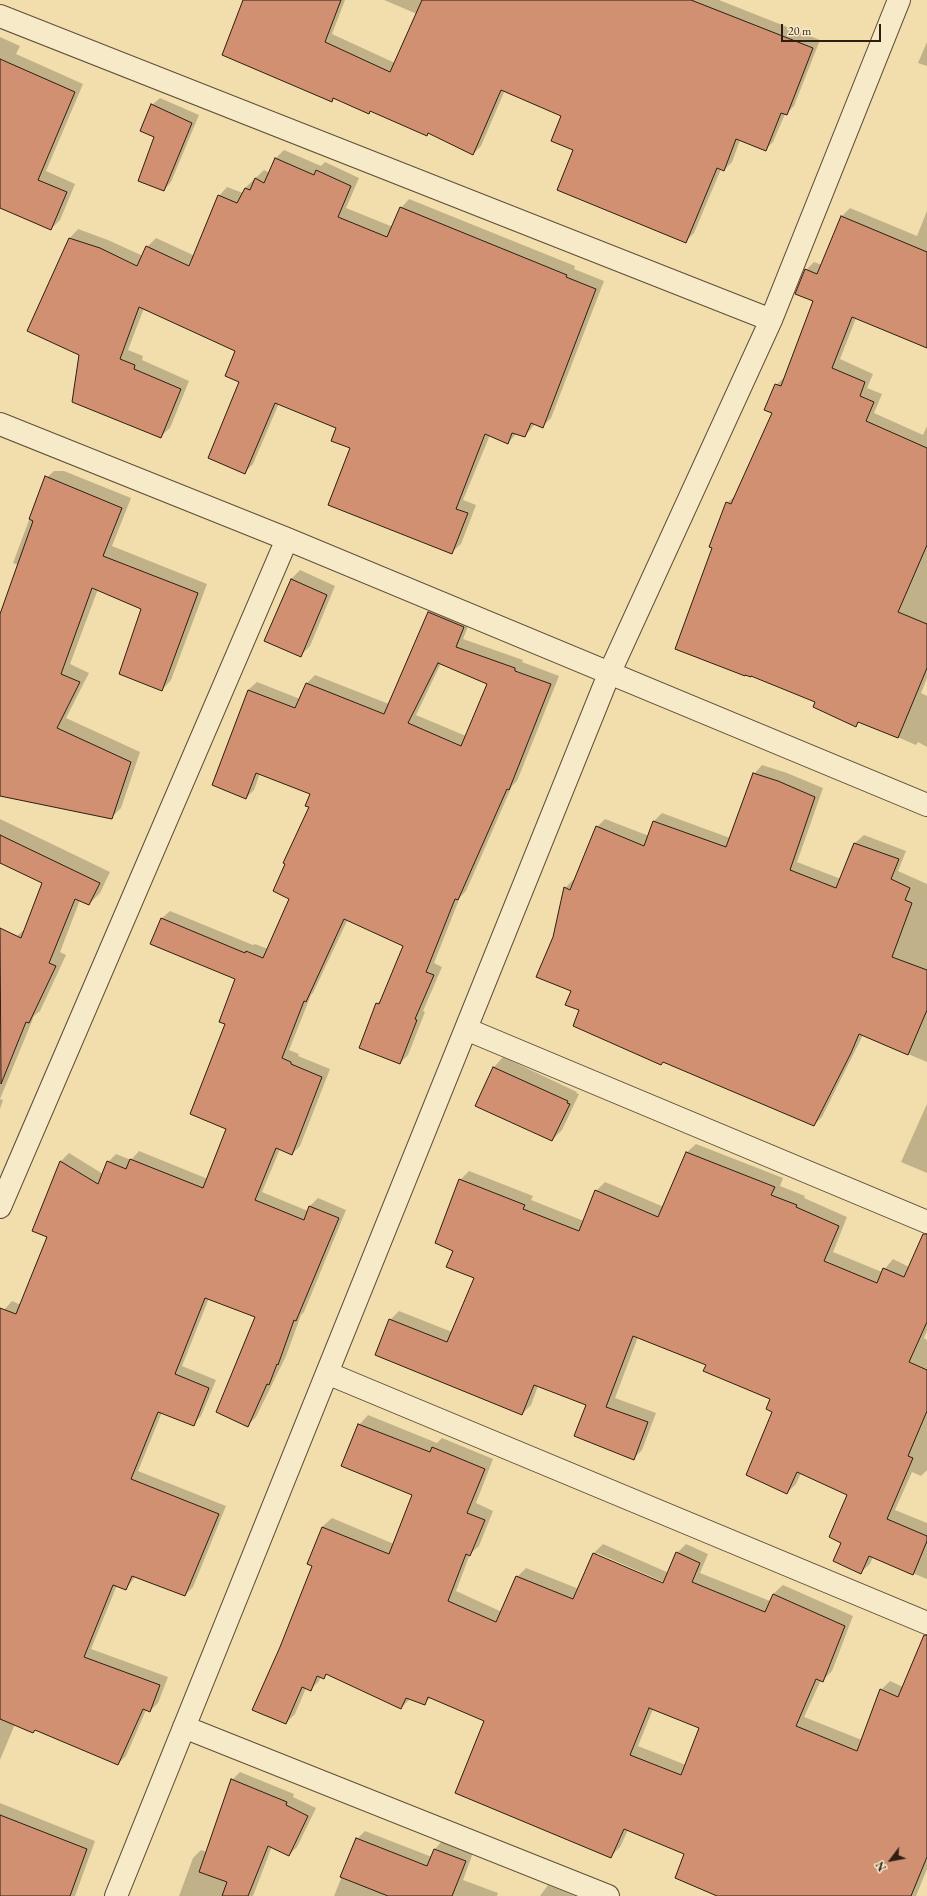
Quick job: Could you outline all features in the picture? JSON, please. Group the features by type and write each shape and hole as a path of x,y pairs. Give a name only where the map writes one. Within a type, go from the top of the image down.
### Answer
{"street":[{"path":"116,1896 609,674 771,320 899,0"},
{"path":"0,16 771,320"},
{"path":"0,424 286,539 927,805"},
{"path":"0,1207 286,539"},
{"path":"466,1029 927,1222"},
{"path":"327,1373 927,1623"},
{"path":"184,1727 608,1896"}],"building":[{"path":"243,0 341,0 325,42 390,72 422,0 691,0 813,48 787,115 781,113 766,151 736,139 724,171 717,168 686,243 557,190 573,150 551,141 561,116 501,90 473,155 428,133 427,136 370,111 369,114 333,98 332,102 222,55"},
{"path":"0,59 75,92 38,180 67,192 51,230 0,208"},
{"path":"151,104 192,123 164,191 138,181 154,137 140,131"},
{"path":"275,158 314,175 316,170 351,186 338,217 387,237 400,207 567,275 566,277 596,289 543,428 531,423 525,437 512,433 508,444 485,434 456,509 468,513 452,554 328,505 350,448 331,441 336,428 275,403 245,474 208,458 239,382 225,376 235,351 139,307 120,359 135,365 134,369 181,389 161,438 72,402 79,355 27,331 69,238 100,248 137,266 146,246 189,266 218,195 237,203 245,188 250,190 255,178 264,183"},
{"path":"841,216 927,252 927,348 852,317 832,368 865,382 860,396 874,402 866,421 927,448 927,545 898,612 927,624 927,668 898,738 858,722 856,727 813,707 815,702 751,676 745,676 675,649 712,548 709,547 726,502 731,504 772,413 764,410 775,384 781,386 813,301 795,294 805,269 817,274"},
{"path":"45,476 122,508 103,556 198,593 162,691 119,674 141,609 92,588 61,674 80,682 57,728 131,762 112,819 0,796 0,614 33,521 29,519"},
{"path":"291,579 327,595 301,657 264,641"},
{"path":"428,612 464,627 456,647 515,668 515,671 551,684 509,790 507,789 458,900 455,899 426,972 434,975 415,1019 417,1020 400,1064 359,1048 376,1003 379,1004 403,946 344,919 306,1002 304,1001 282,1058 291,1062 291,1064 322,1077 292,1155 276,1148 255,1200 304,1220 309,1206 339,1218 296,1321 294,1320 278,1365 277,1364 269,1385 267,1384 248,1427 216,1412 255,1317 205,1298 175,1374 209,1388 194,1426 158,1412 131,1479 219,1514 185,1596 132,1576 126,1590 113,1585 84,1657 160,1685 150,1712 143,1709 118,1765 35,1730 33,1733 0,1719 0,1308 16,1314 47,1237 32,1231 60,1161 98,1184 107,1161 126,1169 130,1159 203,1188 226,1129 190,1114 225,1024 219,1022 235,979 150,944 161,918 245,953 246,951 263,958 289,899 273,891 285,864 283,863 309,807 305,806 310,794 256,773 246,799 212,785 248,690 295,708 306,683 384,714","holes":["438,663 487,684 461,746 408,723"]},
{"path":"753,773 778,781 815,797 790,870 836,888 854,843 899,859 891,879 910,888 905,900 912,903 892,957 927,970 927,1010 908,1055 859,1034 814,1126 663,1062 661,1065 573,1026 579,1010 565,1005 571,991 536,977 553,937 564,887 570,890 596,826 644,846 653,821 726,847"},
{"path":"0,835 100,883 89,905 75,899 49,963 56,966 29,1023 26,1022 1,1084 0,928 21,938 42,883 0,863"},
{"path":"493,1067 568,1101 567,1103 570,1104 552,1141 475,1106"},
{"path":"686,1152 775,1187 771,1195 797,1205 796,1207 839,1226 824,1261 877,1283 883,1268 904,1277 923,1234 927,1234 927,1322 909,1362 927,1370 927,1411 908,1456 913,1458 887,1519 927,1536 927,1541 913,1575 869,1556 861,1574 833,1561 841,1543 829,1537 847,1495 797,1472 787,1494 746,1475 772,1412 766,1409 770,1399 703,1371 706,1365 633,1336 606,1407 648,1422 634,1460 574,1436 586,1405 534,1385 522,1415 375,1355 389,1319 447,1342 474,1278 446,1267 453,1251 435,1243 459,1179 525,1205 523,1209 579,1231 595,1190 658,1217"},
{"path":"358,1424 430,1452 432,1447 485,1469 467,1513 485,1520 470,1556 466,1554 448,1601 496,1622 516,1576 573,1599 593,1553 663,1583 676,1552 700,1563 692,1582 765,1612 773,1594 845,1626 823,1682 816,1679 796,1726 857,1751 880,1689 898,1697 924,1635 927,1635 927,1857 911,1896 717,1896 675,1878 684,1854 624,1829 611,1858 455,1793 484,1721 428,1697 425,1705 406,1698 401,1709 326,1674 324,1679 317,1676 311,1691 302,1687 286,1724 252,1710 280,1647 312,1566 307,1564 322,1527 389,1554 412,1495 341,1466","holes":["649,1708 699,1728 681,1775 630,1755"]},
{"path":"231,1779 287,1802 286,1805 308,1816 289,1856 268,1846 248,1896 222,1896 227,1882 199,1872"},
{"path":"0,1815 87,1849 70,1896 0,1896"},
{"path":"356,1838 427,1866 434,1849 466,1861 452,1896 388,1896 340,1877"}]}
